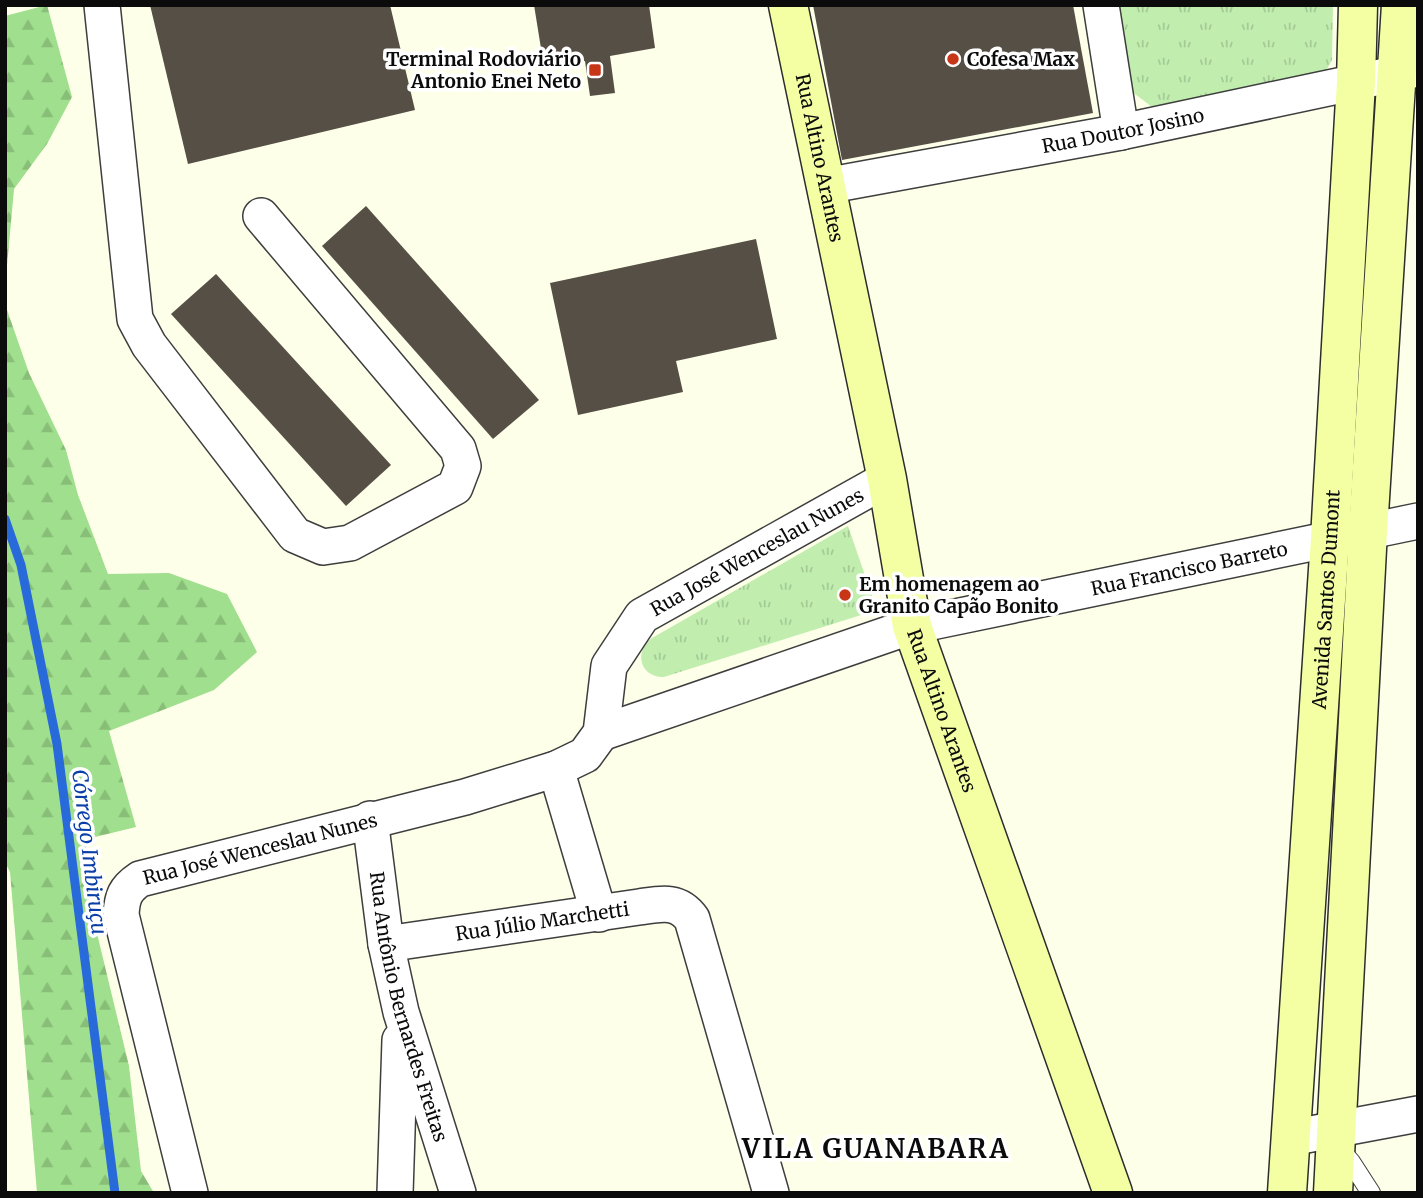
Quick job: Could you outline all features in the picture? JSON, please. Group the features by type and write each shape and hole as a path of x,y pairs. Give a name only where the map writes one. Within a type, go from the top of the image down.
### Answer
{"street":[{"path":"102,5 135,319 149,345 295,535 323,547 350,543 456,487 463,466 458,449 261,216"},
{"name":"Rua Altino Arantes","path":"788,5 887,479 912,626 1113,1193"},
{"path":"1101,5 1121,132"},
{"name":"Avenida Santos Dumont","path":"1287,1193 1330,539 1356,82 1357,5"},
{"name":"Avenida Santos Dumont","path":"1333,1193 1368,530 1408,71 1401,5"},
{"name":"Rua Doutor Josino","path":"825,186 1121,132 1408,71"},
{"name":"Rua José Wenceslau Nunes","path":"190,1193 121,915 122,899 128,887 140,879 466,797 556,769 584,755 601,733 609,666 642,616 887,479"},
{"name":"Rua Francisco Barreto","path":"601,733 912,626 1418,521"},
{"path":"556,769 599,914"},
{"name":"Rua Antônio Bernardes Freitas","path":"370,819 386,944 401,1012 458,1193"},
{"name":"Rua Júlio Marchetti","path":"386,944 667,903 679,905 692,919 771,1193"},
{"path":"395,1193 401,1012"},
{"path":"1290,1138 1337,1137 1418,1114"}],"lane":[{"path":"1337,1137 1371,1193"}],"green space":[{"path":"47,5 72,97 47,144 14,189 5,288 5,16"},
{"path":"1118,5 1333,5 1332,60 1319,83 1168,112 1152,107 1131,91"},
{"path":"5,304 29,373 66,450 78,495 108,574 169,573 227,594 257,652 214,690 109,731 136,827 91,838 82,854 94,921 129,1066 141,1171 154,1193 37,1193 10,872 5,862"},
{"path":"848,526 877,610 664,677 649,673 644,668 641,656 646,643 652,638"}],"building":[{"path":"150,5 390,5 415,110 188,164"},
{"path":"534,5 649,5 655,48 610,56 615,93 590,96 585,61 544,67"},
{"name":"Cofesa Max","path":"813,5 1073,5 1093,113 842,160"},
{"path":"366,206 539,400 493,439 322,246"},
{"path":"756,239 777,339 676,361 683,392 578,415 550,283"},
{"path":"216,274 391,465 346,506 171,314"}],"waterway":[{"name":"Córrego Imbiruçu","path":"5,519 21,565 57,744 115,1193"}],"place":[{"name":"Cofesa Max","path":"953,59"},
{"name":"Terminal Rodoviário Antonio Enei Neto","path":"595,70"},
{"name":"Em homenagem ao Granito Capão Bonito","path":"845,595"}],"district":[{"name":"VILA GUANABARA","path":"876,1149"}]}
